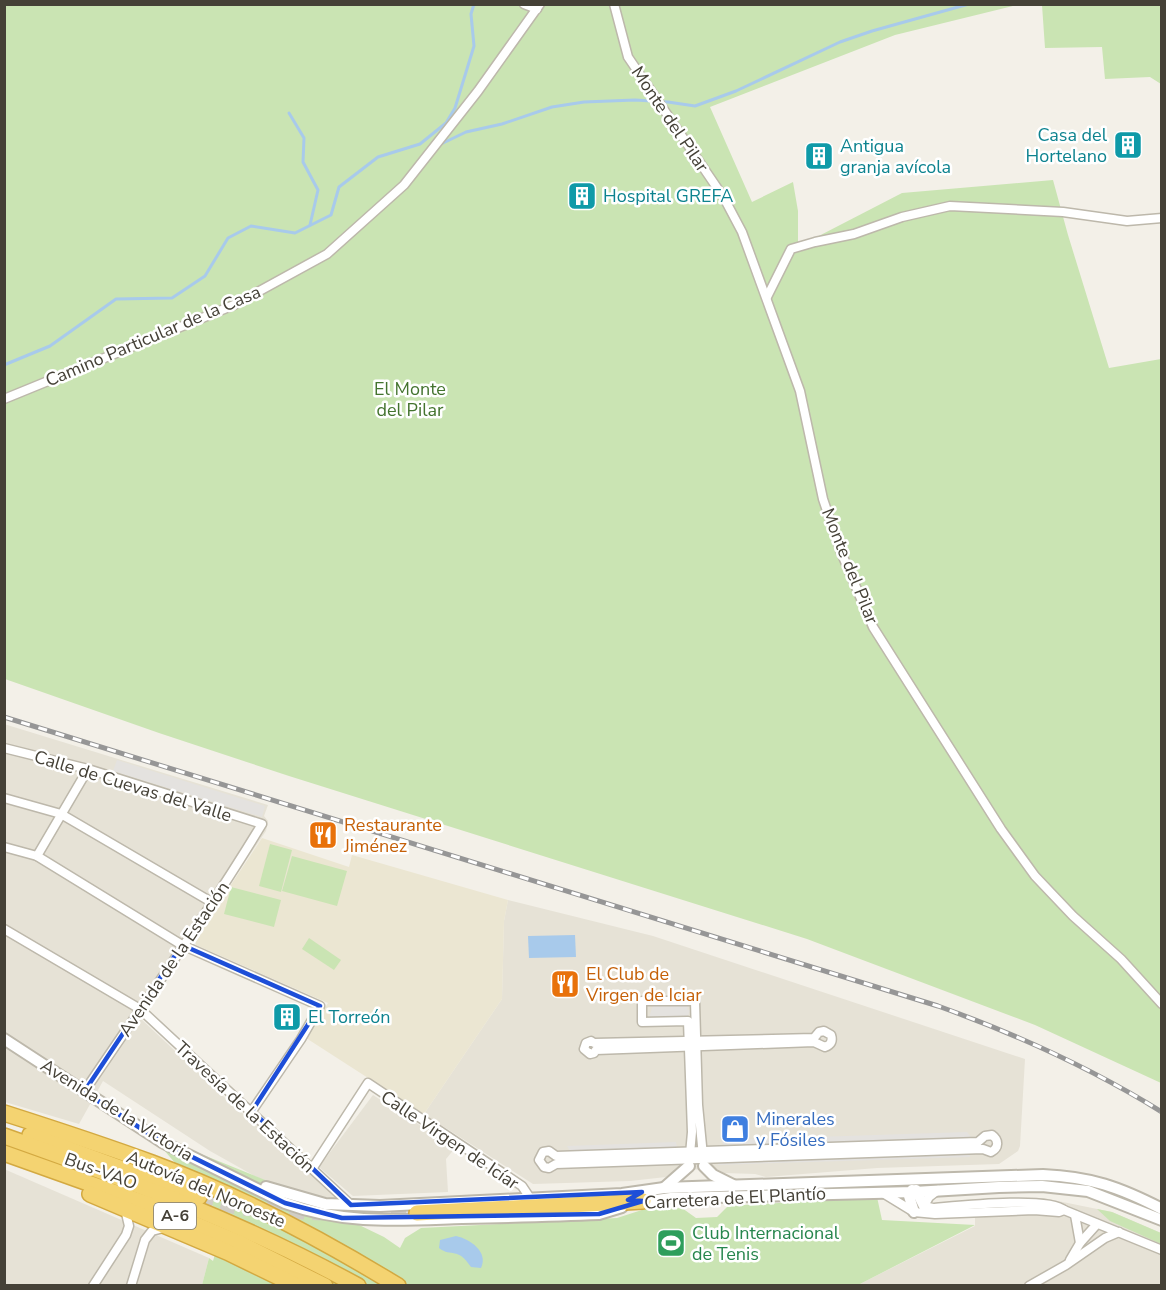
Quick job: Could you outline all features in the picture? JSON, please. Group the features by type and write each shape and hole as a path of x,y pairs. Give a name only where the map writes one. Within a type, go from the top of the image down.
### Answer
{"highway":[{"name":"Autovía del Noroeste","path":"4,1113 153,1163 248,1204 310,1235 398,1286"},
{"path":"4,1126 199,1197"},
{"name":"Bus-VAO","path":"4,1136 152,1190 248,1230 311,1260 358,1286"},
{"name":"Autovía del Noroeste","path":"4,1153 147,1204 239,1243 325,1286"},
{"path":"20,1158 24,1167 227,1252 297,1286"},
{"path":"417,1213 588,1205 638,1198"},
{"path":"373,1270 407,1286"}],"street":[{"path":"524,4 539,7"},
{"name":"Monte del Pilar","path":"614,4 628,57 724,198 742,232 800,391 823,499 841,552 873,627 1001,829 1035,876 1073,916 1123,961 1161,1004"},
{"name":"Camino Particular de la Casa","path":"4,399 234,305 327,254 404,185 478,91 539,7"},
{"path":"766,297 791,249 854,234 929,209 950,206 1062,212 1127,221 1161,218"},
{"name":"Calle de Cuevas del Valle","path":"4,748 87,769 262,824"},
{"path":"37,856 87,769"},
{"path":"4,798 61,814 213,903"},
{"name":"Avenida de la Estación","path":"84,1092 182,945 213,903 262,824"},
{"path":"4,847 37,856 182,945 320,1006 301,1039 252,1111"},
{"name":"Travesía de la Estación","path":"4,929 140,1009 351,1205"},
{"path":"692,1043 689,1182 696,1191 704,1182 703,1158 692,1043 688,1021 642,1022 642,1001 695,1001 692,1043"},
{"path":"692,1043 594,1043 591,1041 584,1047 585,1051 590,1054 596,1050 692,1043 814,1038 819,1032 824,1031 831,1035 832,1040 825,1047 814,1042 692,1043"},
{"name":"Avenida de la Victoria","path":"4,1040 162,1142 285,1203 305,1205"},
{"name":"Calle Virgen de Icíar","path":"312,1169 368,1083 522,1186 530,1198"},
{"path":"690,1158 556,1164 549,1168 542,1165 540,1160 541,1154 549,1150 556,1156 703,1158 983,1149 988,1152 994,1151 998,1144 990,1135 978,1142 703,1158"},
{"path":"664,1188 672,1183 690,1158"},
{"path":"703,1158 713,1175 736,1186"},
{"path":"914,1212 909,1196 917,1189 988,1182 1001,1175"},
{"name":"Carretera de El Plantío","path":"305,1205 380,1206 530,1198 638,1198 736,1186 1001,1175 1067,1176 1094,1180 1121,1189 1161,1209"},
{"path":"848,1182 864,1190 909,1188 919,1196 924,1206"},
{"name":"Carretera de El Plantío","path":"305,1205 342,1218 366,1221 599,1214 664,1188 696,1191 710,1198 914,1192 999,1186 1066,1187 1088,1191 1161,1220"},
{"path":"924,1206 929,1197 938,1190"},
{"path":"883,1193 914,1212 935,1214 1034,1210 1059,1212 1064,1210"},
{"path":"924,1206 933,1208 1034,1202 1059,1206 1075,1215 1161,1250"},
{"path":"93,1286 126,1235 129,1226 125,1209"},
{"path":"1075,1215 1080,1243"},
{"path":"1099,1225 1099,1242"},
{"path":"1066,1265 1080,1243 1099,1225"},
{"path":"131,1286 142,1244 152,1231 167,1227"},
{"path":"1029,1286 1119,1232"}],"highlighted area":[{"path":"182,945 320,1006 252,1111 351,1205 642,1192 628,1200 643,1201 599,1214 342,1218 285,1203 162,1142 84,1092"}],"shaded area":[{"path":"4,724 268,805 264,816 268,821 266,831 140,1018 223,1096 336,1196 334,1199 269,1184 210,1151 103,1081 79,1124 5,1102"},
{"path":"117,760 265,806 262,817 113,771"},
{"path":"262,838 349,867 352,855 508,900 504,921 502,999 424,1114 306,1038 328,1003 196,945 195,939"},
{"path":"508,900 653,936 1025,1059 1018,1151 999,1164 877,1168 766,1177 755,1174 724,1173 717,1169 675,1170 666,1177 630,1181 533,1184 424,1114 502,999 504,921"},
{"path":"688,1004 687,1010 690,1010 688,1016 649,1017 653,1005"},
{"path":"373,1095 455,1148 446,1159 448,1192 353,1196 319,1167"},
{"path":"967,1132 971,1137 724,1146 721,1140"},
{"path":"676,1142 677,1147 570,1151 567,1146"},
{"path":"968,1152 970,1157 718,1165 718,1161"},
{"path":"4,1169 209,1258 202,1285 5,1285"},
{"path":"1043,1198 1112,1212 1161,1233 1161,1285 856,1286 975,1226 975,1201"}],"green space":[{"name":"El Monte del Pilar","path":"5,5 1017,5 895,35 710,107 752,202 793,182 798,211 798,244 811,240 902,193 1053,180 1109,368 1161,359 1161,1083 1035,1025 807,939 289,776 5,679"},
{"path":"1042,5 1161,5 1161,84 1150,77 1105,79 1102,47 1045,48"},
{"path":"270,844 292,850 281,892 259,886"},
{"path":"292,856 347,871 337,906 282,891"},
{"path":"231,887 281,900 274,927 224,914"},
{"path":"309,938 341,960 334,970 302,949"},
{"name":"Club Internacional de Tenis","path":"149,1133 270,1182 384,1237 400,1248 405,1238 421,1228 617,1218 645,1209 682,1208 696,1218 717,1217 728,1206 877,1197 882,1220 975,1225 858,1285 202,1285 209,1258 213,1261 225,1220"},
{"path":"1097,1209 1112,1212 1161,1233 1161,1244 1110,1221"}],"water":[{"path":"575,935 576,957 529,958 528,936"},
{"path":"456,1236 477,1247 483,1262 481,1268 471,1267 458,1254 439,1248 440,1240"}],"waterway":[{"path":"4,365 50,346 116,299 172,298 205,276 228,238 251,226 295,233 331,215 339,187 378,157 420,144 446,123 455,108 474,46 471,14 474,4"},
{"path":"441,144 466,132 502,124 552,107 584,102 635,100 695,106 736,91 840,42 969,4"},
{"path":"289,113 304,138 303,162 318,190 310,225"}],"tunnel":[{"path":"199,1197 240,1208 321,1213"},
{"path":"345,1213 417,1213"}],"railway":[{"path":"4,717 938,1006 1053,1053 1162,1112"}],"place":[{"name":"Casa del Hortelano","path":"1128,145"},
{"name":"Antigua granja avícola","path":"819,156"},
{"name":"Hospital GREFA","path":"582,196"},
{"name":"Restaurante Jiménez","path":"323,835"},
{"name":"El Club de Virgen de Iciar","path":"565,984"},
{"name":"El Torreón","path":"287,1017"},
{"name":"Minerales y Fósiles","path":"735,1129"},
{"name":"Club Internacional de Tenis","path":"671,1243"}]}
